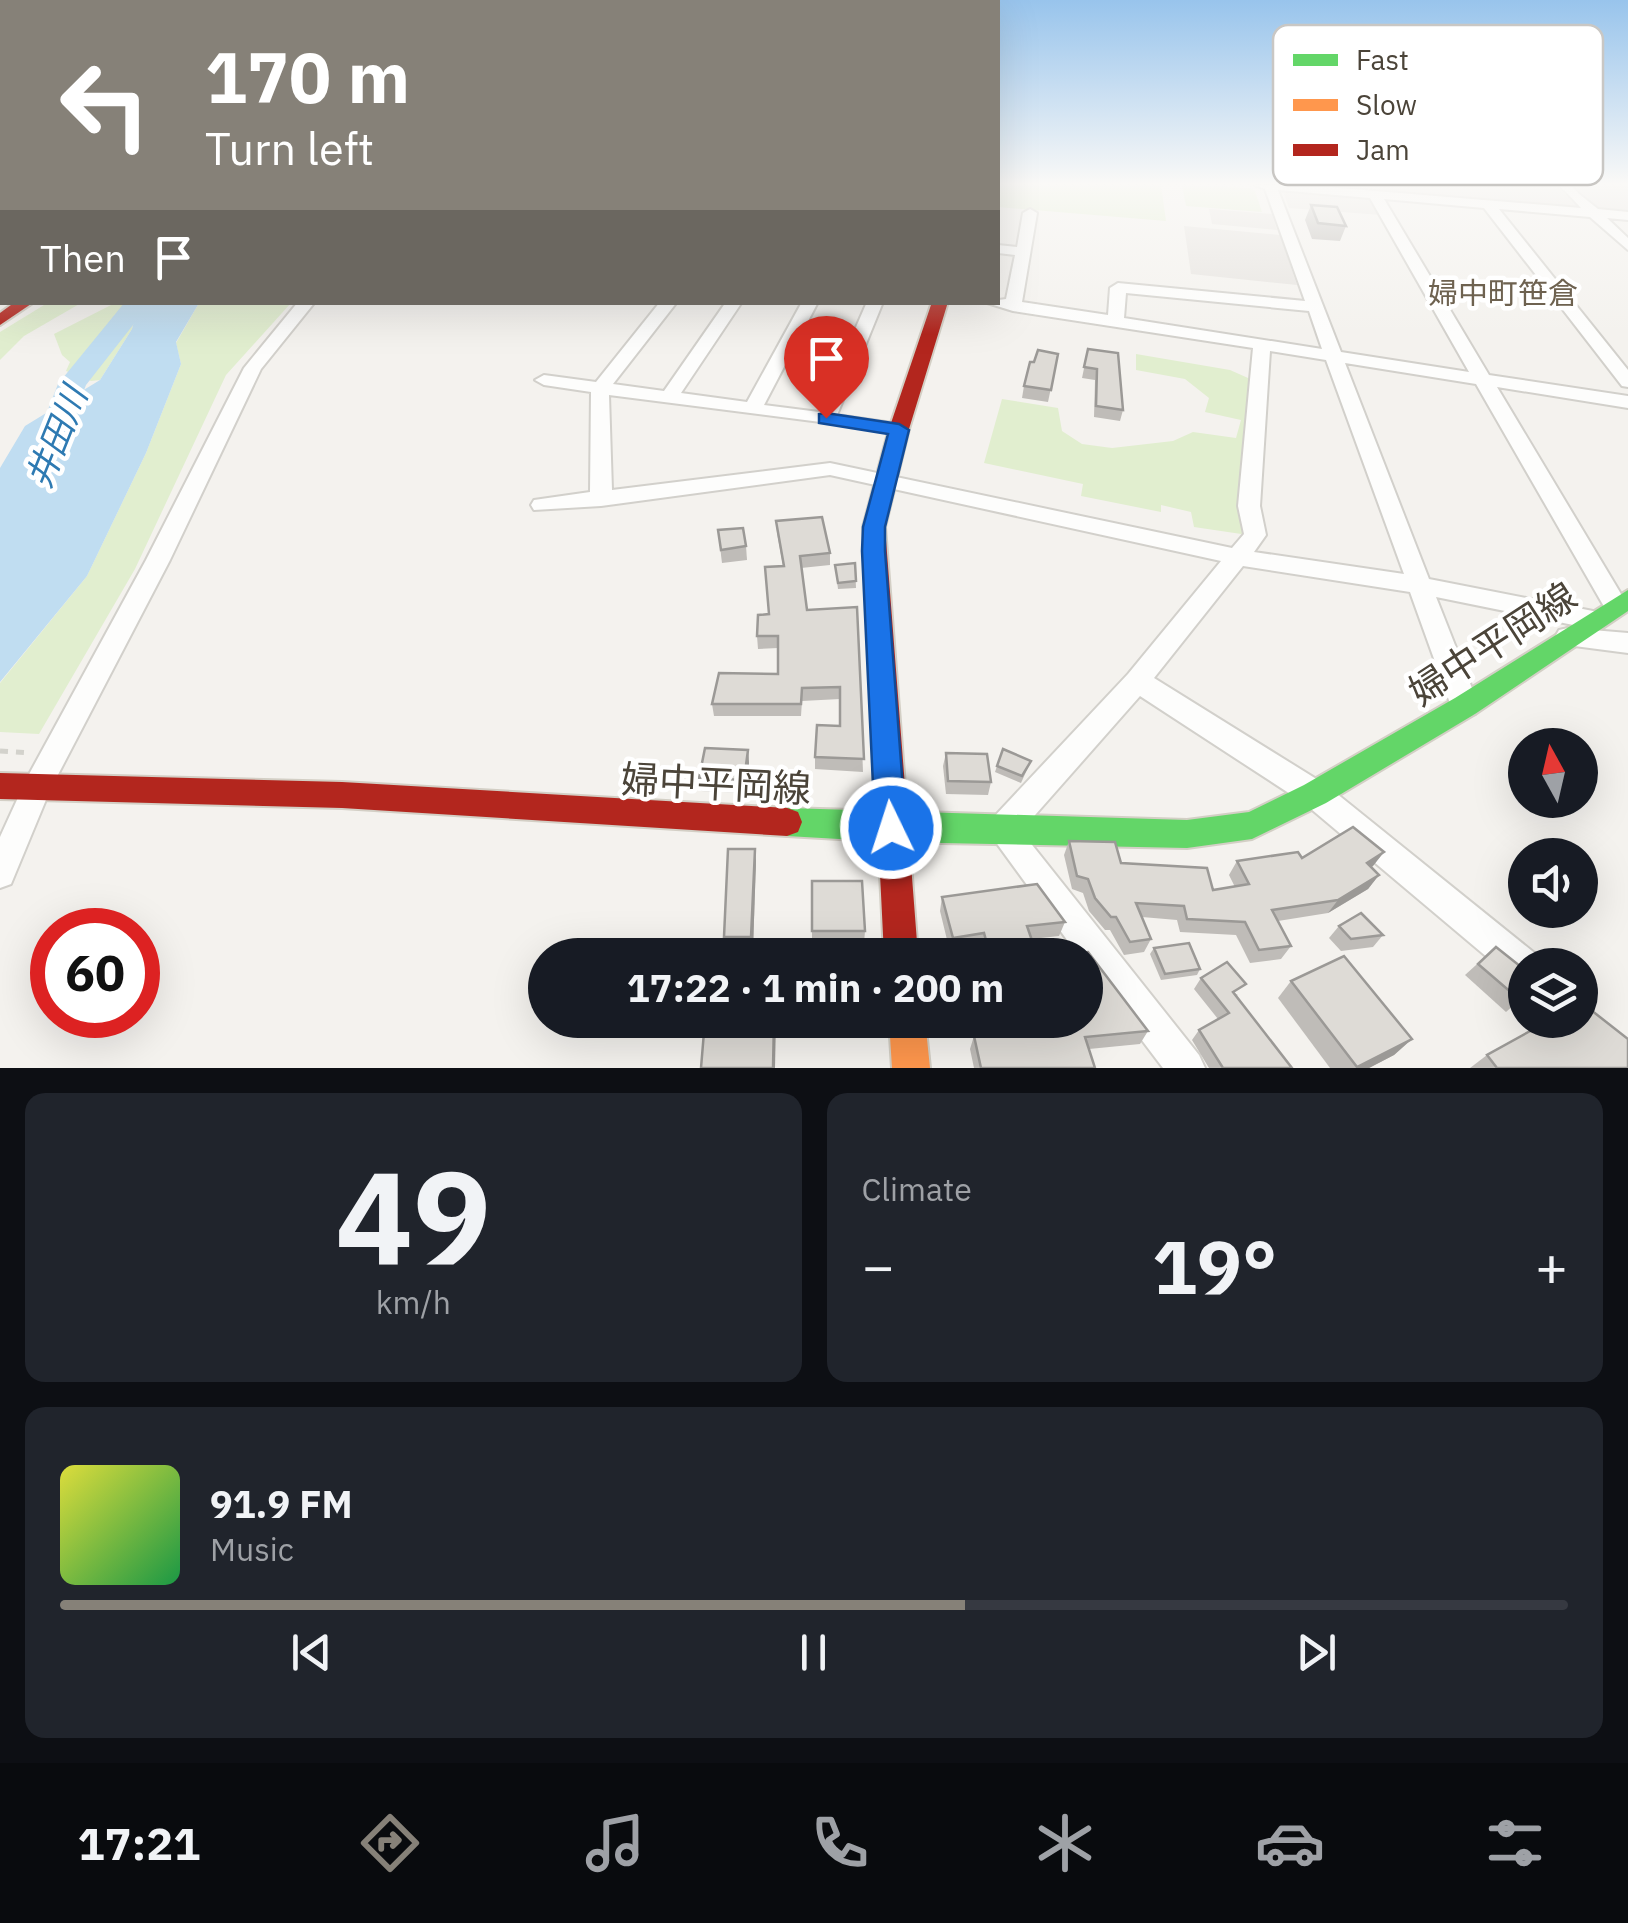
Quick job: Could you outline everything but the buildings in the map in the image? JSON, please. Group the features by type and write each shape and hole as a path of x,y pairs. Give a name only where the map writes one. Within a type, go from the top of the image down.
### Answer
{"main road":[{"path":"0,320 23,305"},
{"path":"901,938 873,551 884,482 939,305"},
{"name":"婦中平岡線","path":"0,786 342,795 891,828 1188,834 1252,826 1315,794 1464,706 1622,601"},
{"path":"908,1038 911,1068"}],"street":[{"path":"1013,306 1026,235"},
{"path":"1288,235 1464,706"},
{"path":"1398,235 1482,379 1622,601"},
{"path":"1512,235 1628,382"},
{"path":"1000,249 1023,252"},
{"path":"1116,322 1118,288 1315,308"},
{"path":"1000,304 1628,402"},
{"path":"0,874 37,788 158,560 253,368 305,305"},
{"path":"600,499 600,388 668,305"},
{"path":"670,396 732,305"},
{"path":"753,408 808,305"},
{"path":"826,418 874,305"},
{"path":"1186,1068 1002,830 1137,681 1255,535 1249,506 1262,346"},
{"path":"544,380 899,430"},
{"path":"542,505 830,469 1237,557 1420,586 1592,620"},
{"path":"1568,637 1628,643"},
{"path":"1137,681 1315,794 1508,953"}],"path":[{"path":"0,751 42,753"}],"green space":[{"path":"44,305 78,305 24,336 0,360 0,332"},
{"path":"111,305 138,305 132,329 100,380 91,381 66,371 70,362 62,355 54,334"},
{"path":"198,305 289,305 226,375 135,569 39,734 0,732 0,683 87,576 146,453 181,364 176,343"},
{"path":"1136,354 1230,370 1257,382 1248,535 1194,527 1191,512 1161,505 1161,512 1081,496 1083,484 984,463 1002,399 1058,408 1062,431 1082,444 1112,448 1173,441 1193,432 1236,438 1241,420 1205,412 1209,398 1185,379 1136,370"}],"shaded area":[{"path":"1185,235 1280,235 1297,285 1191,274"}],"water":[{"path":"138,305 198,305 176,342 181,364 146,453 87,576 0,682 0,468 25,426 100,380 132,329"}],"waterway":[{"name":"井田川","path":"50,443 72,384 137,305"}],"traffic: fast":[{"path":"787,822 1187,834 1252,825 1315,794 1465,706 1628,599"}],"traffic: slow":[{"path":"908,1038 911,1068"}],"traffic: jam":[{"path":"0,320 22,305"},
{"path":"900,938 874,527 899,429 939,305"},
{"path":"0,786 342,795 787,822"}],"district":[{"name":"婦中町笹倉","path":"1503,292"}],"route":[{"path":"826,418 899,430 874,527 873,551 891,828"}]}
